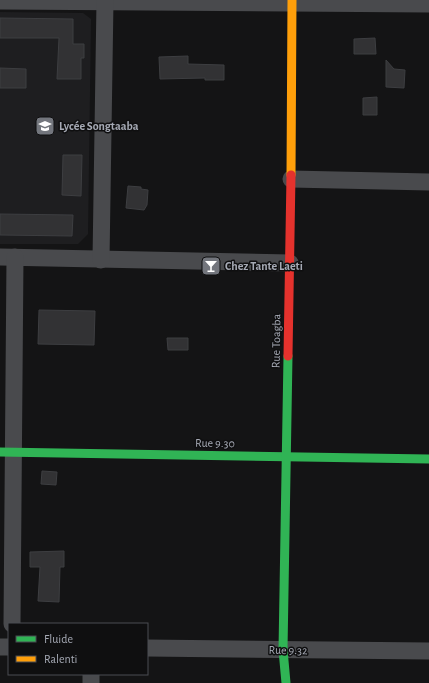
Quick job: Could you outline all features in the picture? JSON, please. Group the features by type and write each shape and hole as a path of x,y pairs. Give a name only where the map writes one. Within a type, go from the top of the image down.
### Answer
{"street":[{"path":"0,1 292,1 429,4"},
{"name":"Rue Toagba","path":"286,683 283,650 290,263 292,1"},
{"path":"100,260 105,2"},
{"path":"291,179 429,182"},
{"path":"12,623 7,452 7,257 290,263"},
{"name":"Rue 9.30","path":"7,452 429,458"},
{"name":"Rue 9.32","path":"148,648 429,651"}],"shaded area":[{"name":"Lycée Songtaaba","path":"0,12 83,13 91,19 88,234 78,244 0,244"}],"building":[{"path":"0,18 73,19 73,44 84,44 84,58 81,58 81,79 57,79 59,38 0,38"},
{"path":"375,38 376,54 354,54 354,39"},
{"path":"188,56 188,64 224,65 224,80 205,80 205,78 160,79 159,57"},
{"path":"386,60 394,69 405,70 404,88 386,87"},
{"path":"0,68 26,69 26,88 0,88"},
{"path":"377,97 377,115 363,115 363,98"},
{"path":"63,155 82,155 81,196 62,195"},
{"path":"128,186 141,187 141,189 148,190 147,205 144,210 126,208"},
{"path":"0,214 73,215 72,236 0,235"},
{"path":"39,310 95,311 94,345 38,344"},
{"path":"167,338 188,338 188,350 168,350"},
{"path":"42,471 57,472 56,485 41,484"},
{"path":"64,551 64,567 60,567 59,602 38,601 40,567 30,567 30,552"}],"traffic: fast":[{"path":"286,683 283,650 288,356"},
{"path":"0,452 429,459"}],"traffic: slow":[{"path":"291,175 292,0"}],"traffic: jam":[{"path":"288,356 291,175"}],"place":[{"name":"Lycée Songtaaba","path":"45,126"},
{"name":"Chez Tante Laeti","path":"211,266"}]}
